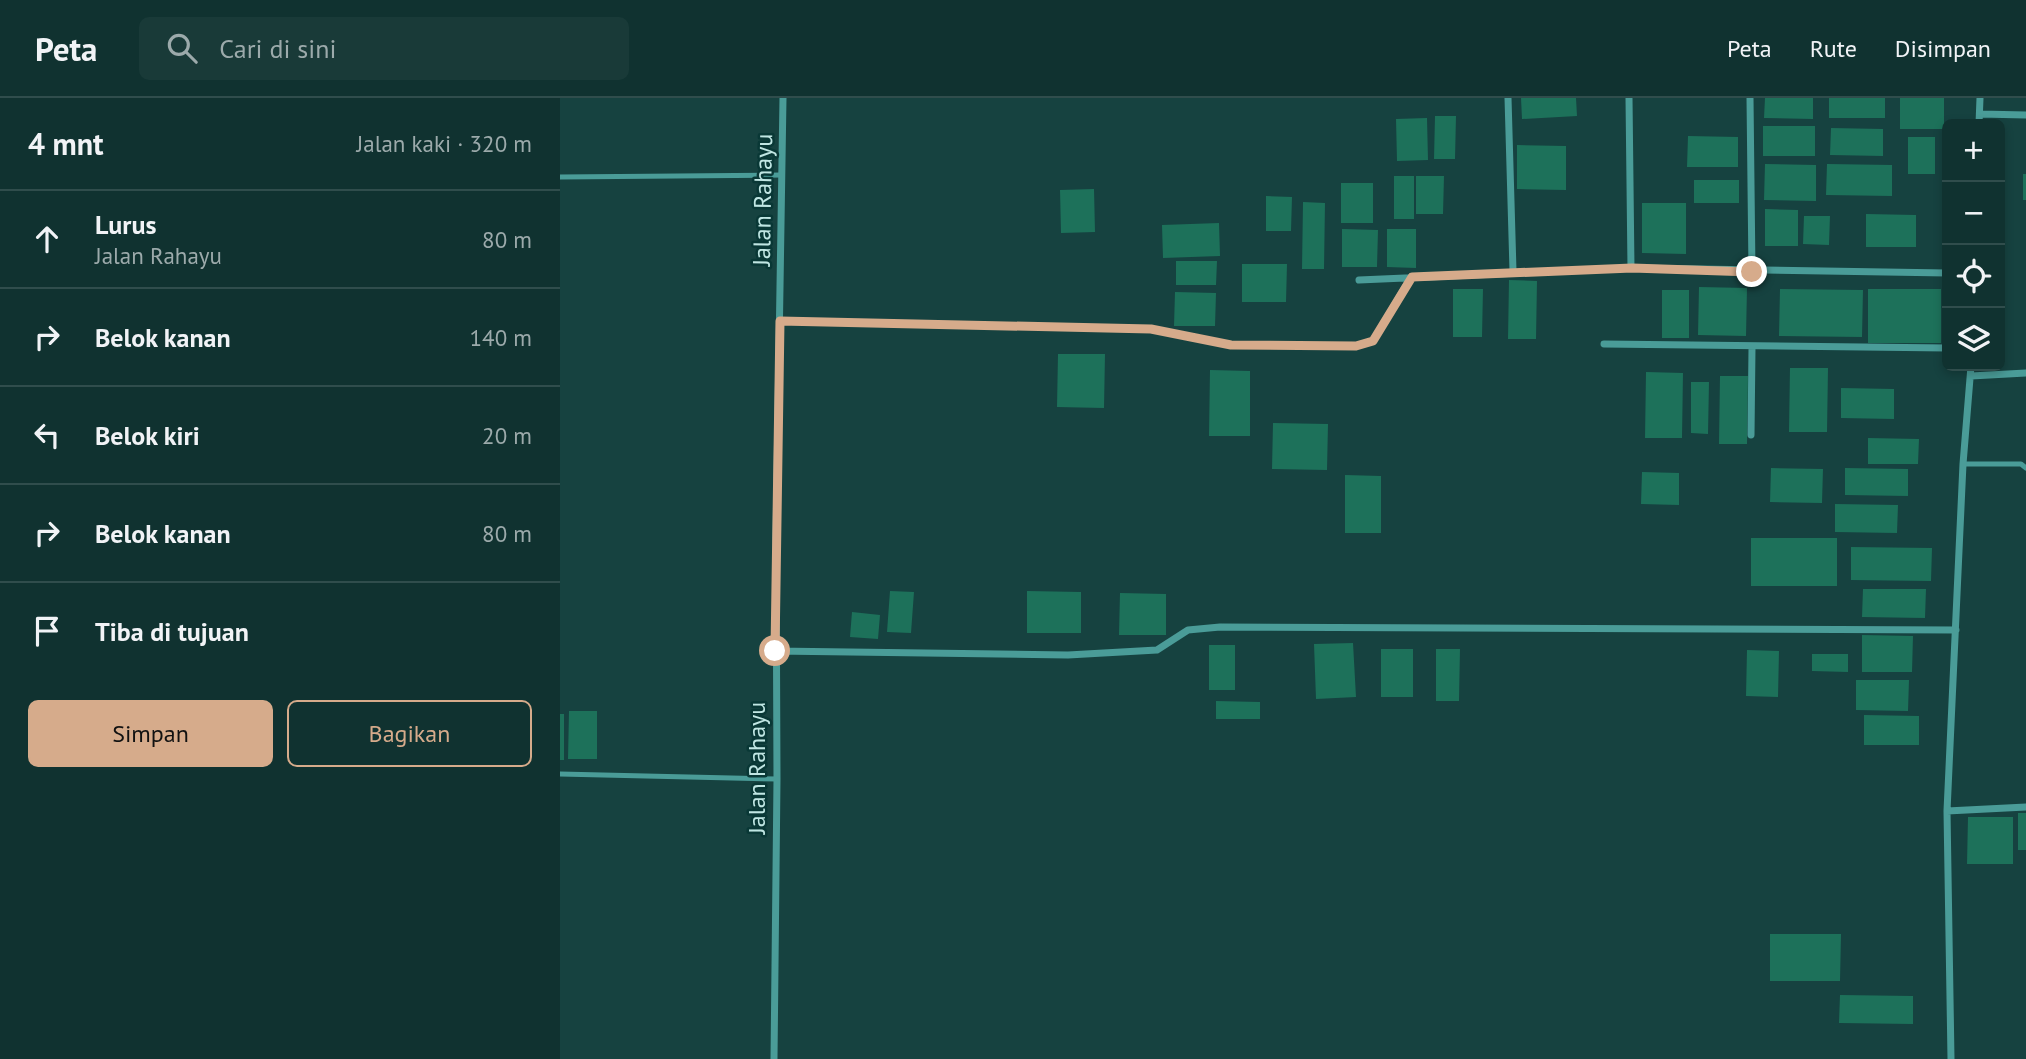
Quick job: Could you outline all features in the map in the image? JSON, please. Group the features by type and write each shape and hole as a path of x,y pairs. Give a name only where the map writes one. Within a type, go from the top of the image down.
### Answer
{"street":[{"name":"Jalan Rahayu","path":"774,1059 777,779 775,651 783,98"},
{"path":"1508,98 1513,271"},
{"path":"1629,98 1632,268"},
{"path":"1750,98 1752,272"},
{"path":"1980,98 1980,119"},
{"path":"1980,114 2026,115"},
{"path":"1359,280 1513,271 1632,268 1942,273"},
{"path":"780,321 1151,329 1231,345 1356,346 1373,341 1412,277"},
{"path":"1604,344 1752,348 1942,348"},
{"path":"1751,435 1752,348"},
{"path":"1951,1059 1947,811 1963,464 1970,371"},
{"path":"1970,376 2026,373"},
{"path":"775,651 973,656 1081,655 1157,650 1177,636 1199,627 1956,630"},
{"path":"1947,811 2026,807"}],"lane":[{"path":"560,177 782,175"},
{"path":"1963,464 2021,464 2026,468"},
{"path":"560,774 777,779"}],"building":[{"path":"1521,98 1576,98 1577,116 1522,119"},
{"path":"1765,98 1813,98 1813,119 1764,118"},
{"path":"1829,98 1885,98 1885,118 1829,118"},
{"path":"1900,98 1944,98 1942,129 1900,129"},
{"path":"1435,116 1456,116 1455,159 1434,159"},
{"path":"1427,118 1428,160 1397,161 1396,119"},
{"path":"1763,126 1815,126 1815,156 1763,156"},
{"path":"1831,128 1883,129 1883,156 1830,155"},
{"path":"1688,136 1738,137 1738,167 1687,167"},
{"path":"1908,137 1935,137 1935,174 1908,174"},
{"path":"1517,145 1566,146 1566,190 1517,189"},
{"path":"1765,164 1816,165 1816,201 1764,200"},
{"path":"1827,164 1892,165 1892,196 1826,195"},
{"path":"2023,174 2026,174 2026,200 2023,200"},
{"path":"1394,176 1414,176 1414,219 1394,219"},
{"path":"1416,176 1444,176 1443,214 1416,214"},
{"path":"1694,180 1739,180 1739,203 1694,203"},
{"path":"1341,183 1373,183 1373,223 1341,223"},
{"path":"1094,189 1095,232 1061,233 1060,190"},
{"path":"1266,196 1292,197 1291,231 1266,231"},
{"path":"1303,202 1325,203 1324,269 1302,269"},
{"path":"1642,203 1686,203 1686,254 1642,253"},
{"path":"1765,209 1798,210 1798,246 1765,246"},
{"path":"1866,214 1916,215 1916,247 1866,247"},
{"path":"1804,216 1830,216 1829,245 1803,244"},
{"path":"1219,223 1220,256 1163,258 1162,225"},
{"path":"1342,229 1378,230 1377,267 1342,267"},
{"path":"1387,229 1416,229 1416,268 1387,267"},
{"path":"1176,261 1217,261 1216,285 1176,285"},
{"path":"1242,264 1287,264 1286,302 1242,302"},
{"path":"1509,280 1537,281 1536,339 1508,339"},
{"path":"1699,287 1747,288 1746,336 1698,335"},
{"path":"1453,289 1483,289 1482,337 1453,337"},
{"path":"1780,289 1863,290 1862,337 1779,336"},
{"path":"1868,289 1941,289 1941,343 1868,343"},
{"path":"1662,290 1689,290 1689,338 1662,338"},
{"path":"1175,292 1216,293 1215,326 1174,326"},
{"path":"1058,354 1105,354 1104,408 1057,407"},
{"path":"1790,368 1828,368 1827,432 1789,432"},
{"path":"1210,370 1250,371 1250,436 1209,436"},
{"path":"1646,372 1683,373 1682,438 1645,438"},
{"path":"1720,376 1748,376 1747,444 1719,444"},
{"path":"1691,382 1709,382 1708,434 1691,433"},
{"path":"1841,388 1894,389 1894,419 1841,418"},
{"path":"1273,423 1328,424 1327,470 1272,469"},
{"path":"1868,438 1919,439 1918,464 1868,464"},
{"path":"1771,468 1823,469 1822,503 1770,502"},
{"path":"1845,468 1908,469 1908,496 1845,495"},
{"path":"1642,472 1679,473 1679,505 1641,504"},
{"path":"1345,475 1381,476 1381,533 1345,533"},
{"path":"1835,504 1898,505 1897,533 1835,532"},
{"path":"1751,538 1837,538 1837,586 1751,586"},
{"path":"1851,547 1932,548 1931,581 1851,580"},
{"path":"1863,589 1926,589 1925,618 1862,617"},
{"path":"890,591 914,592 911,633 887,632"},
{"path":"1027,591 1081,592 1081,633 1027,633"},
{"path":"1120,593 1166,594 1166,635 1119,635"},
{"path":"852,612 880,615 878,639 850,637"},
{"path":"1862,635 1913,636 1912,672 1862,672"},
{"path":"1353,643 1356,697 1316,699 1314,644"},
{"path":"1209,645 1235,645 1235,690 1209,690"},
{"path":"1381,649 1413,649 1413,697 1381,697"},
{"path":"1436,649 1460,649 1459,701 1436,701"},
{"path":"1747,650 1779,651 1778,697 1746,696"},
{"path":"1812,654 1848,654 1848,672 1812,671"},
{"path":"1856,680 1909,680 1908,711 1856,710"},
{"path":"1216,701 1260,702 1260,719 1216,719"},
{"path":"569,711 597,711 597,759 568,759"},
{"path":"560,714 564,714 564,760 560,760"},
{"path":"1864,715 1919,716 1919,745 1864,745"},
{"path":"2018,813 2026,813 2026,850 2018,850"},
{"path":"1968,817 2013,817 2013,864 1967,864"},
{"path":"1770,934 1841,934 1840,981 1770,981"},
{"path":"1840,995 1913,996 1913,1024 1839,1023"}],"route":[{"path":"775,651 780,321 1151,329 1231,345 1356,346 1373,341 1412,277 1632,268 1752,272"}]}
